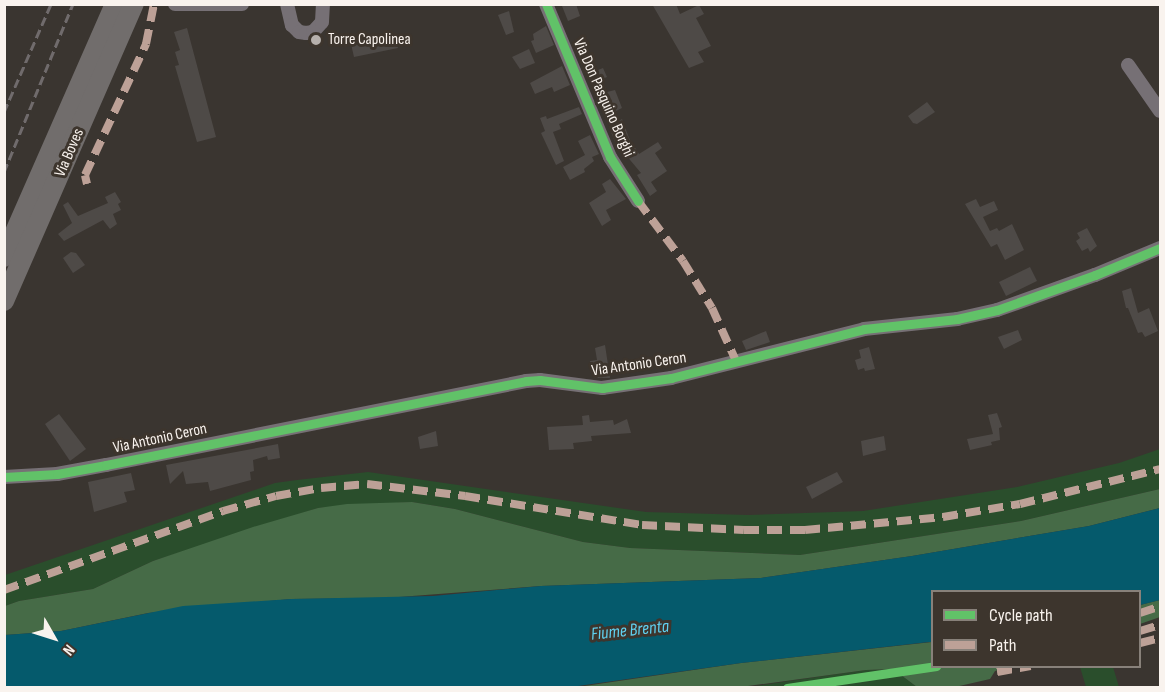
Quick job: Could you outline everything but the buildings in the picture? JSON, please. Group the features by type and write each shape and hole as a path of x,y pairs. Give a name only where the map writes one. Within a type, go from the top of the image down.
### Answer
{"highway":[{"name":"Via Boves","path":"4,257 115,4"},
{"name":"Via Boves","path":"4,301 134,4"}],"street":[{"path":"175,5 242,4"},
{"path":"287,4 292,25 299,32 306,33 313,32 322,22 323,4"},
{"name":"Via Don Pasquino Borghi","path":"546,4 610,157 638,201"},
{"path":"1128,65 1161,111"},
{"name":"Via Antonio Ceron","path":"4,477 32,477 82,470 526,381 540,380 596,388 671,378 864,329 957,319 997,310 1095,276 1161,248"}],"green space":[{"path":"1160,449 1160,489 1021,521 800,555 630,548 583,542 455,509 412,502 318,508 153,561 93,589 19,601 5,606 5,575 275,483 297,480 368,472 646,512 748,515 863,511 1017,487 1119,463"},
{"path":"1160,489 1160,508 1089,526 912,556 761,578 541,586 386,598 291,599 148,613 61,631 5,635 5,606 19,601 93,589 153,561 253,527 318,508 347,504 412,502 455,509 583,542 630,548 800,555 1021,521"},
{"path":"1160,600 1160,617 1141,624 1141,605"},
{"path":"931,642 931,668 1006,668 995,671 990,679 955,687 917,687 893,669 866,670 741,687 571,688 741,663"},
{"path":"1080,668 1113,668 1119,687 1086,687"},
{"path":"893,669 917,687 741,688 866,670"}],"water":[{"name":"Fiume Brenta","path":"1160,508 1160,600 1141,605 1141,590 931,590 931,642 741,663 571,687 5,687 5,635 61,631 183,606 291,599 433,596 541,586 761,578 912,556 1089,526"}],"railway":[{"path":"4,112 51,4"},
{"path":"4,172 73,4"}],"marked path":[{"path":"87,184 85,175 146,44 154,4"},
{"path":"638,201 683,261 712,308 737,363"},
{"path":"4,590 223,511 276,496 321,488 367,484 465,496 642,525 744,530 805,530 943,517 1020,504 1160,469"},
{"path":"1141,613 1159,607"},
{"path":"1141,631 1160,625"},
{"path":"1141,643 1160,638"},
{"path":"997,672 1019,668"}],"cycle path":[{"path":"546,4 610,157 638,201"},
{"path":"4,477 57,474 106,465 526,381 540,380 602,388 671,378 864,329 957,319 997,310 1095,275 1160,248"},
{"path":"787,688 931,667"}],"place":[{"name":"Torre Capolinea","path":"316,40"}]}
